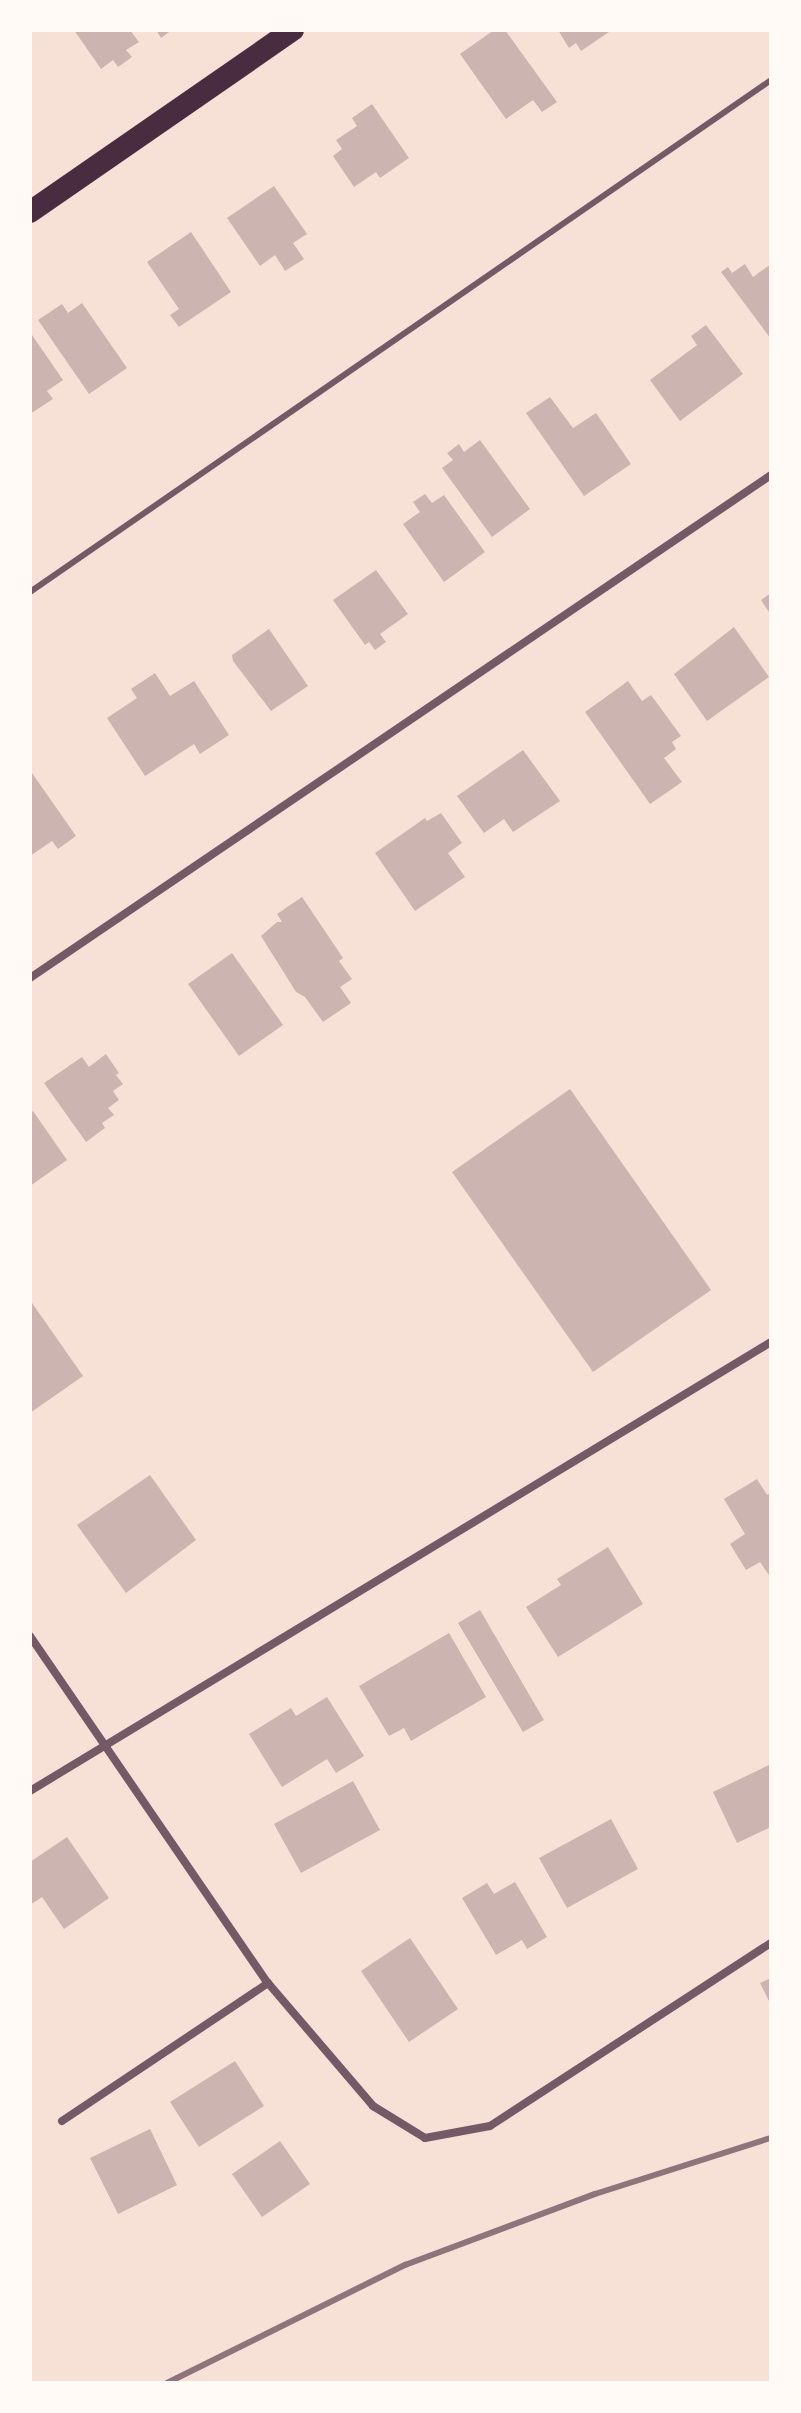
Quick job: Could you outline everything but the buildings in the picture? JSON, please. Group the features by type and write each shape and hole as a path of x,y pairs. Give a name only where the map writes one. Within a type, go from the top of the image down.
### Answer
{"highway":[{"path":"30,212 293,30"}],"street":[{"path":"30,978 771,475"},
{"path":"30,1791 771,1342"},
{"path":"30,1636 268,1983 373,2106 425,2138 490,2126 771,1943"},
{"path":"62,2121 268,1983"}],"lane":[{"path":"30,592 771,80"}],"railway":[{"path":"167,2383 405,2265 595,2194 771,2138"}]}
